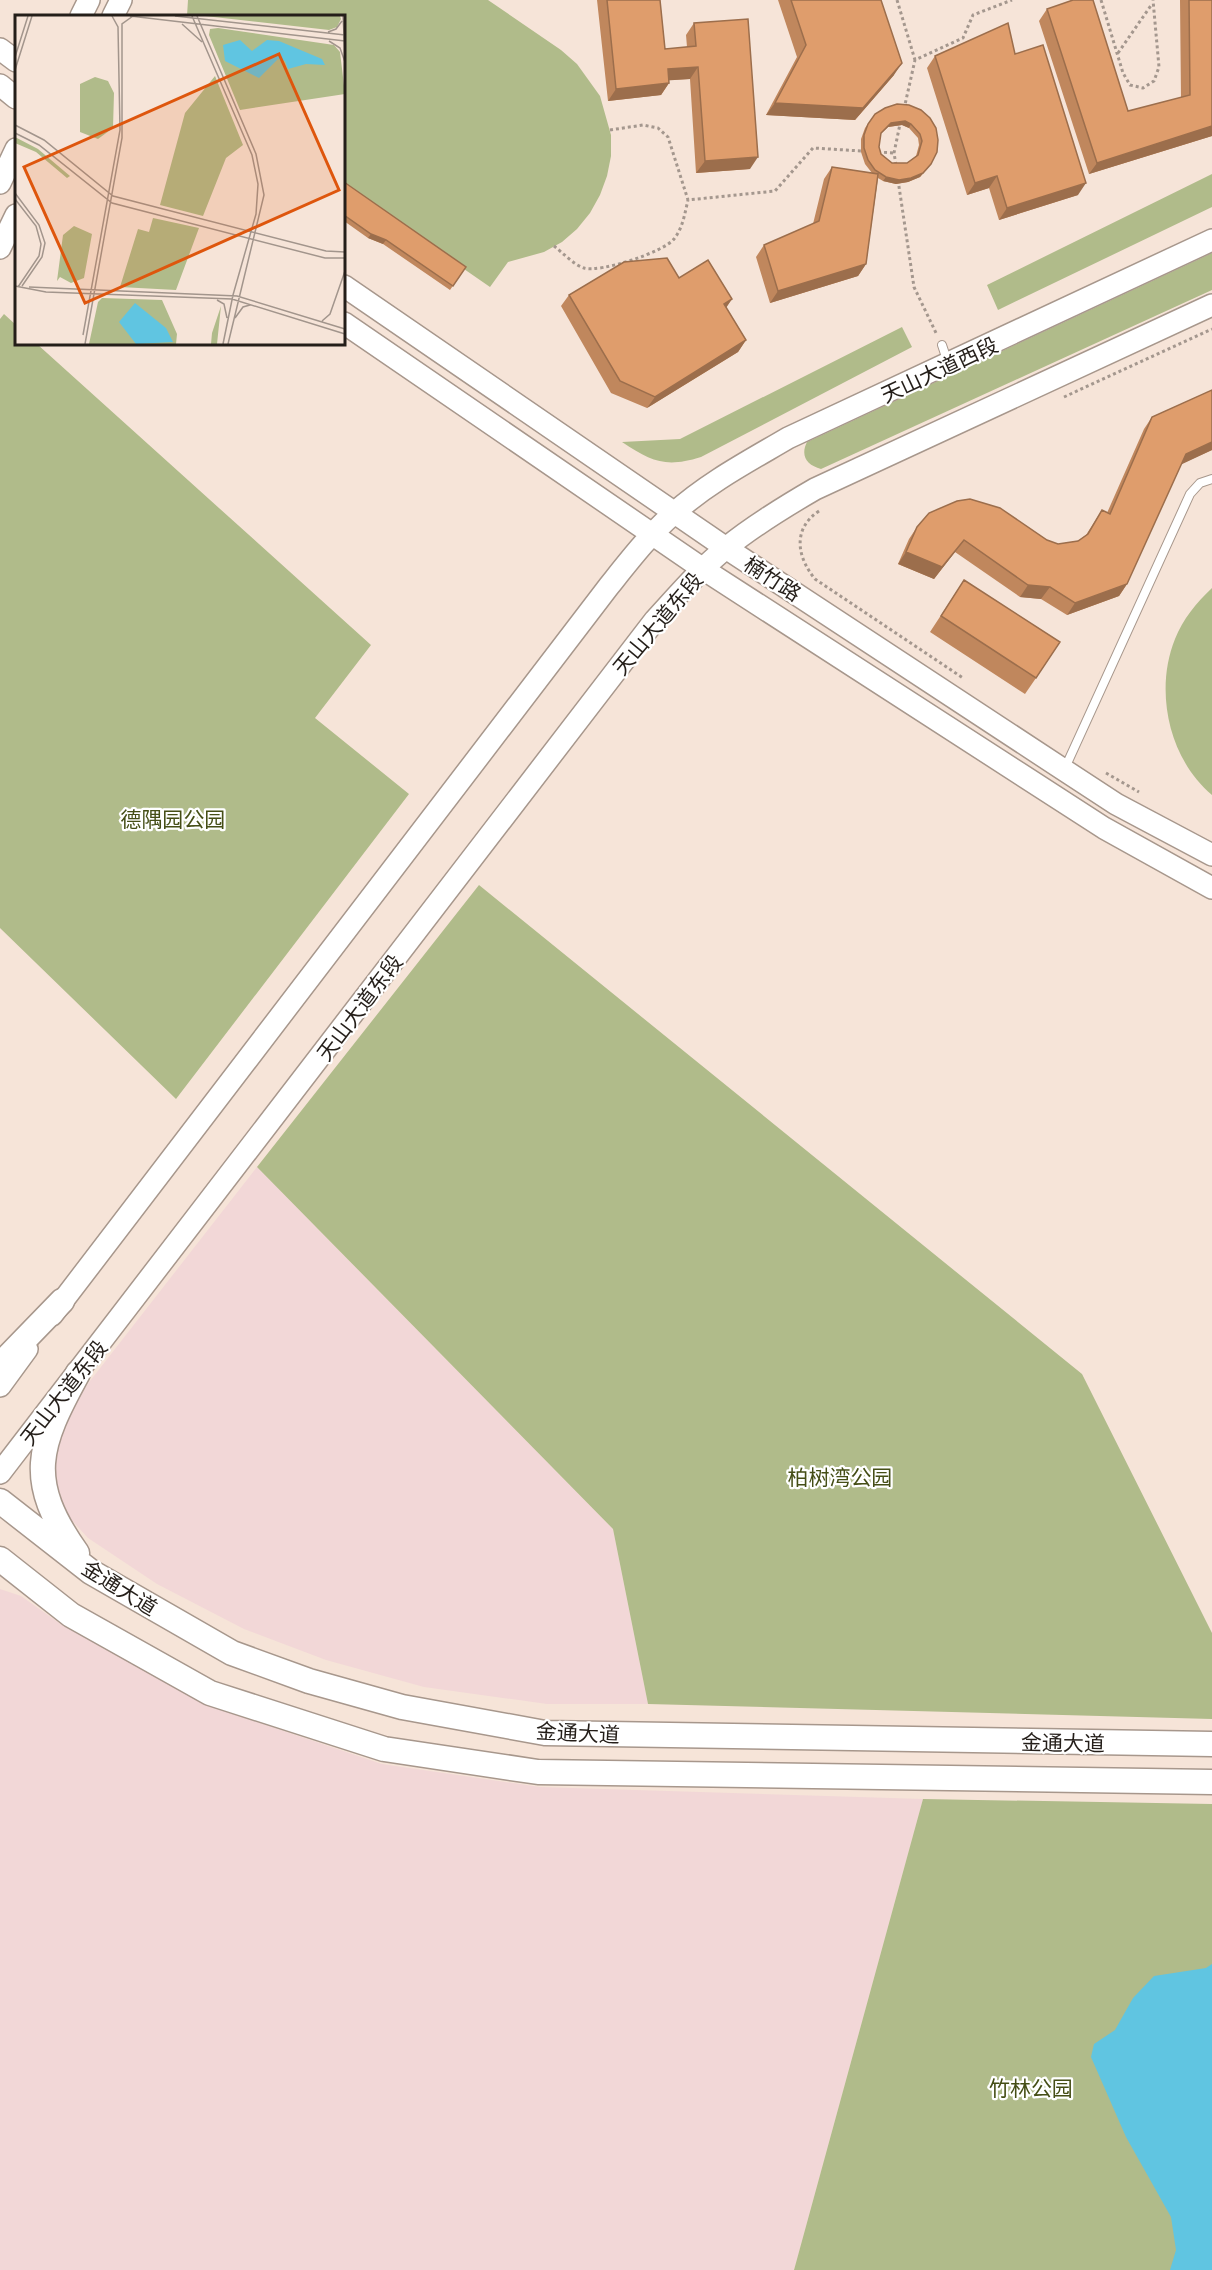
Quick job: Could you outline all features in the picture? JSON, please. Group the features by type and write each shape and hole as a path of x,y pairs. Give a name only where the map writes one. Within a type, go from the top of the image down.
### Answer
{"main road":[{"path":"82,15 89,0"},
{"path":"114,15 121,0"},
{"path":"0,49 15,60"},
{"path":"0,86 15,97"},
{"path":"0,183 15,152"},
{"path":"0,248 15,217"},
{"name":"天山大道西段","path":"674,512 729,472 945,355 1212,240"},
{"name":"楠竹路","path":"345,287 726,548 1064,770 1116,804 1212,855"},
{"path":"726,548 770,516 815,489 1212,305"},
{"name":"楠竹路","path":"345,324 703,569 1104,828 1212,888"},
{"path":"0,1386 609,586 651,534 674,512"},
{"name":"天山大道东段","path":"0,1473 655,620 726,548"},
{"path":"0,1365 62,1302"},
{"path":"78,1373 47,1434 42,1460 45,1488 52,1512 91,1572"},
{"name":"金通大道","path":"0,1501 91,1572 232,1653 287,1673 402,1707 545,1733 1212,1744"},
{"name":"金通大道","path":"0,1559 71,1615 210,1693 384,1749 538,1772 1212,1782"}],"lane":[{"path":"1064,770 1190,494 1200,483 1212,479"}],"path":[{"path":"897,0 915,60 894,153 914,287 945,355"},
{"path":"915,60 963,38 973,15 1012,0"},
{"path":"1101,0 1123,74 1130,85 1143,88 1154,81 1159,67 1153,2"},
{"path":"1117,54 1153,2"},
{"path":"554,246 582,268 594,270 663,249 679,232 688,200 668,137 658,128 643,125 610,130"},
{"path":"688,200 775,191 813,148 894,153"},
{"path":"1061,398 1212,329"},
{"path":"824,508 810,519 800,535 799,546 802,558 815,579 963,679"},
{"path":"1101,769 1140,793"}],"shaded area":[{"path":"257,1167 613,1529 648,1704 547,1704 424,1687 326,1660 244,1629 157,1584 88,1538 66,1514 55,1489 53,1465 57,1441 68,1414 90,1381"},
{"path":"0,1589 21,1596 62,1625 206,1705 382,1764 540,1787 923,1799 794,2270 0,2270"}],"green space":[{"path":"188,0 488,0 561,50 577,64 600,96 611,135 611,156 600,195 590,213 562,242 544,252 508,262 490,287 345,187 345,15 187,15"},
{"path":"1212,174 1212,207 998,310 987,285"},
{"path":"1212,253 1212,290 821,469 806,459 804,452 807,442"},
{"name":"德隅园公园","path":"4,314 15,324 15,345 38,345 371,645 315,718 409,794 176,1099 0,928 0,319"},
{"path":"902,327 912,347 701,457 678,462 660,461 622,442 680,439"},
{"path":"1212,588 1212,795 1185,763 1176,744 1166,702 1166,680 1169,659 1178,632 1190,612"},
{"name":"柏树湾公园","path":"479,885 1082,1374 1212,1633 1212,1719 648,1704 613,1529 257,1167"},
{"name":"竹林公园","path":"923,1799 1212,1804 1212,2270 794,2270"}],"water":[{"path":"1212,1964 1212,2270 1170,2270 1176,2250 1171,2217 1126,2137 1091,2057 1094,2044 1115,2030 1133,1998 1154,1976 1206,1968"}],"building":[{"path":"607,0 660,0 665,49 696,46 694,23 748,19 758,157 705,161 698,67 668,69 669,83 616,89"},
{"path":"791,0 881,0 902,63 863,108 775,103 806,45"},
{"path":"1073,0 1093,0 1128,111 1190,95 1189,0 1212,0 1212,126 1097,163 1047,9"},
{"path":"1008,23 1015,54 1043,45 1086,183 1007,208 997,176 975,183 935,56"},
{"path":"897,104 909,105 921,110 936,128 937,152 923,173 899,180 886,177 875,170 868,160 864,148 864,135 875,114","holes":["905,121 920,134 922,141 918,155 907,163 892,163 881,154 879,147 881,133 891,123"]},
{"path":"832,167 878,174 866,264 778,291 764,245 819,221"},
{"path":"345,183 466,267 453,286 386,240 371,234 345,216"},
{"path":"667,258 679,278 708,260 732,299 724,304 746,340 655,397 620,381 569,295 624,262"},
{"path":"1212,390 1212,442 1186,454 1127,584 1075,603 1050,587 1028,585 964,540 942,567 906,552 917,527 929,513 957,501 970,499 1000,508 1047,540 1058,544 1078,541 1088,534 1102,510 1110,514 1152,417"},
{"path":"964,580 1060,642 1036,678 941,616"}]}
